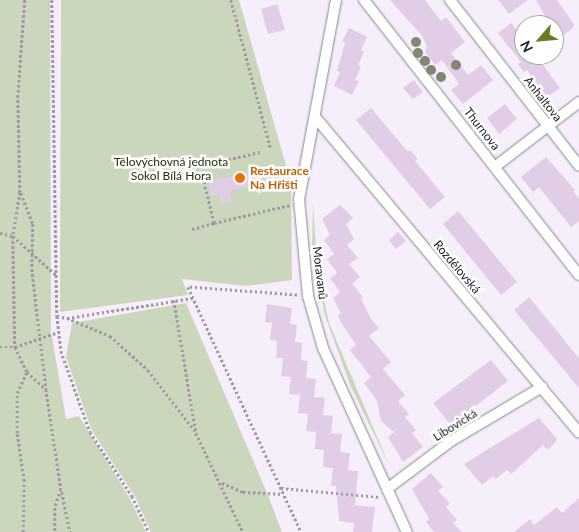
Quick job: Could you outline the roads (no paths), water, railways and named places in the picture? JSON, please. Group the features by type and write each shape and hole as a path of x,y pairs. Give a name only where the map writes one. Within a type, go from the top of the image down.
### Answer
{"street":[{"name":"Moravanů","path":"336,0 316,118 299,199 308,296 323,348 408,532"},
{"name":"Thurnova","path":"364,0 496,166 579,275"},
{"name":"Anhaltova","path":"450,0 579,166"},
{"path":"496,166 579,102"},
{"name":"Rozdělovská","path":"316,118 579,432"},
{"name":"Libovická","path":"389,494 451,440 542,388"}],"place":[{"name":"Restaurace Na Hřišti","path":"240,178"}],"park label":[{"name":"Tělovýchovná jednota Sokol Bílá Hora","path":"171,169"}]}
